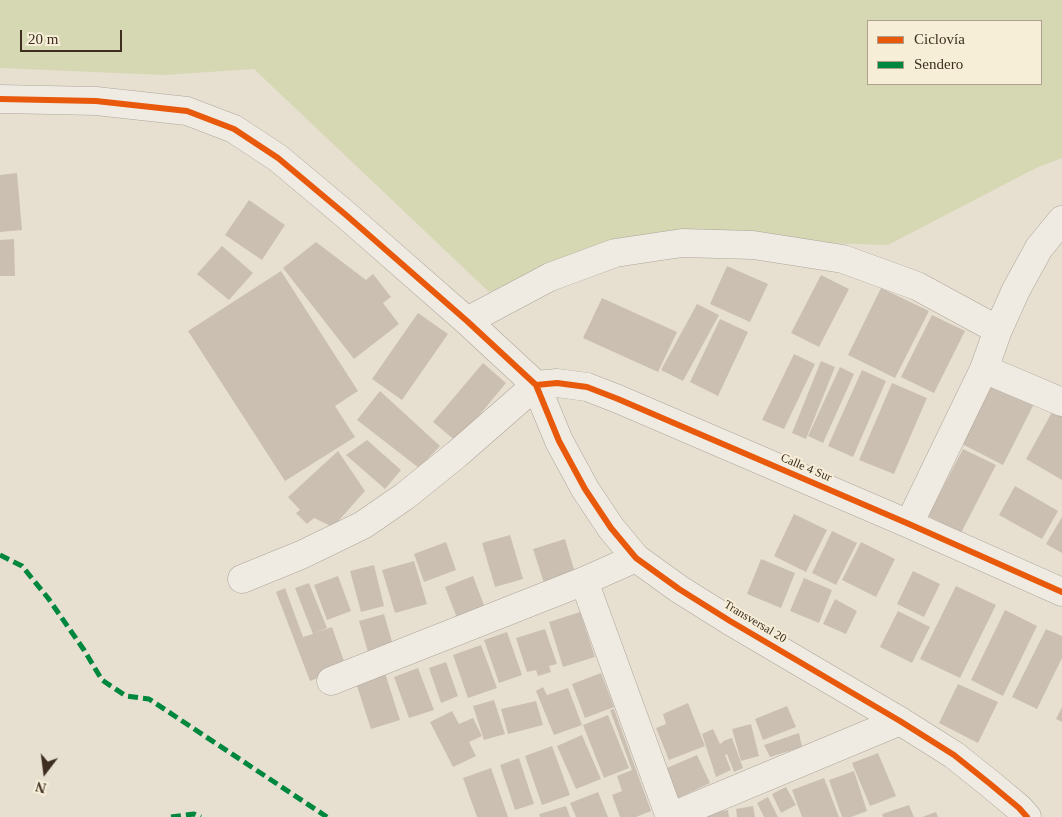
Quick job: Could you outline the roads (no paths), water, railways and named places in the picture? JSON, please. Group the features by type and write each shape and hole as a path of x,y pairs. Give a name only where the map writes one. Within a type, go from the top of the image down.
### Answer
{"street":[{"path":"0,100 96,101 187,111 234,128 286,164 353,221 467,321 536,386 405,496 363,525 242,579"},
{"path":"909,524 984,369 998,330 1016,290 1051,253 1062,220"},
{"path":"467,321 550,277 615,253 682,243 753,245 843,259 917,286 998,330"},
{"path":"984,369 1062,402"},
{"name":"Calle 4 Sur","path":"536,386 557,384 587,387 618,398 1062,592"},
{"name":"Transversal 20","path":"536,386 559,441 585,489 611,528 636,558 678,588 900,721 954,756 1013,814"},
{"path":"331,681 584,582 636,558"},
{"path":"584,582 670,817 900,721"}]}
